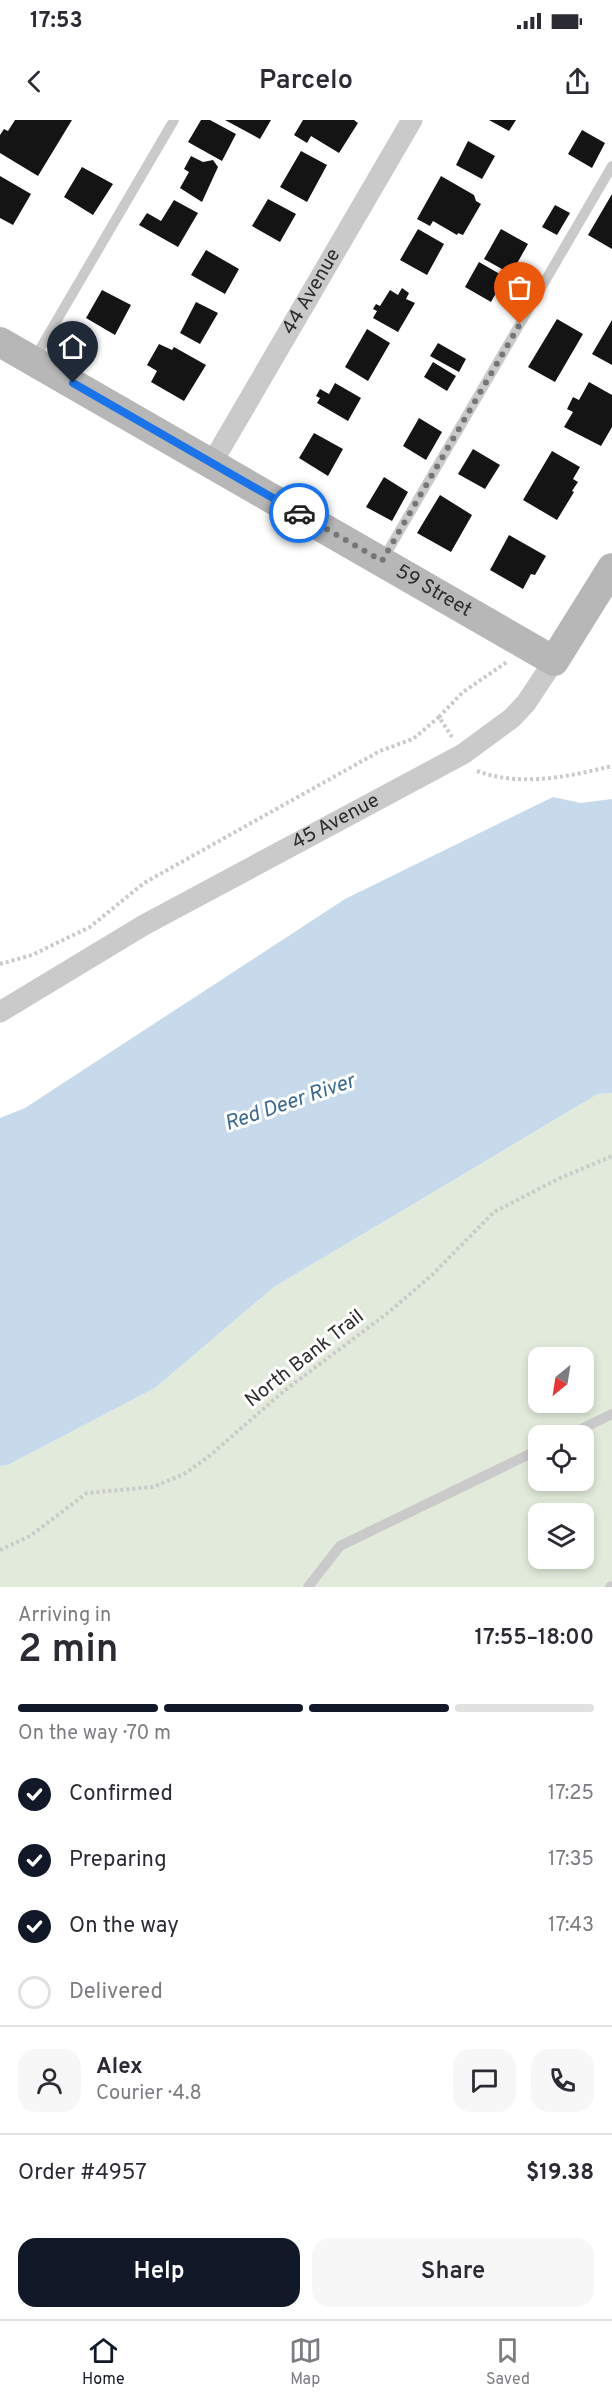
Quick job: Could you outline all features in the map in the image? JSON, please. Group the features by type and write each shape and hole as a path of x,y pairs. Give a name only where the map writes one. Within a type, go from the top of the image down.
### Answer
{"street":[{"name":"44 Avenue","path":"212,463 412,120"},
{"name":"59 Street","path":"0,342 554,661"},
{"name":"45 Avenue","path":"0,1012 144,925 463,754 512,718 526,703 611,572"}],"lane":[{"path":"33,361 174,120"},
{"path":"382,561 612,166"},
{"path":"590,1425 612,1414"},
{"path":"308,1587 340,1546 528,1455"}],"path":[{"path":"0,964 32,955 90,927 144,883 380,751 413,739 463,692 510,661"},
{"path":"439,717 456,744"},
{"path":"472,767 487,775 519,781 556,777 612,766"},
{"name":"North Bank Trail","path":"0,1550 30,1536 87,1493 153,1487 184,1474 208,1457 284,1391 381,1318 432,1275 494,1212 558,1179 612,1156"}],"green space":[{"path":"612,1093 612,1587 0,1587 0,1466 8,1465 155,1388 274,1287 598,1094"}],"water":[{"name":"Red Deer River","path":"553,797 581,803 612,799 612,1093 598,1094 274,1287 155,1388 8,1465 0,1466 0,1118 25,1108 345,899"}],"building":[{"path":"15,120 72,120 38,176 0,153 0,135 4,129 8,131"},
{"path":"201,120 210,120 236,134 222,161 188,142"},
{"path":"225,120 271,120 260,139"},
{"path":"303,120 354,120 358,123 339,153 311,136 307,143 294,135"},
{"path":"489,120 516,120 509,131"},
{"path":"582,130 605,143 592,168 568,154"},
{"path":"468,141 495,156 482,179 456,165"},
{"path":"301,151 327,165 307,202 280,187"},
{"path":"191,156 203,162 213,160 218,167 202,202 180,188 189,172 184,169"},
{"path":"82,167 113,184 93,215 64,197"},
{"path":"0,176 31,194 13,225 0,218"},
{"path":"441,176 474,195 476,201 481,204 463,235 458,233 457,235 433,221 430,226 417,219"},
{"path":"612,194 612,249 588,235"},
{"path":"268,199 296,214 280,242 252,226"},
{"path":"174,200 198,213 178,247 139,225 147,213 161,221"},
{"path":"555,205 570,213 557,235 542,227"},
{"path":"418,229 444,244 427,275 400,260"},
{"path":"501,229 528,244 511,274 484,259"},
{"path":"206,250 239,269 225,294 191,275"},
{"path":"479,262 505,277 491,302 465,287"},
{"path":"402,288 409,293 406,299 415,303 398,332 373,318 377,311 373,309 376,304 380,306 390,290 398,295"},
{"path":"102,290 131,305 115,335 86,318"},
{"path":"196,302 218,313 200,344 180,333"},
{"path":"557,319 583,334 555,382 528,367"},
{"path":"612,320 612,365 592,354"},
{"path":"367,329 390,343 368,381 345,367"},
{"path":"438,343 466,359 459,372 430,356"},
{"path":"159,344 172,350 174,347 206,365 184,401 151,382 157,371 147,365"},
{"path":"433,362 456,376 447,391 424,377"},
{"path":"589,382 612,395 612,427 601,446 564,427 573,412 567,409 573,397 579,400"},
{"path":"335,383 361,398 348,421 317,403 320,398 316,396 320,389 329,394"},
{"path":"419,418 442,432 426,460 403,446"},
{"path":"314,433 343,449 328,476 299,458"},
{"path":"473,449 500,465 485,489 458,474"},
{"path":"552,451 580,467 573,479 578,482 572,491 574,492 557,520 523,500"},
{"path":"384,477 408,492 392,521 366,507"},
{"path":"440,495 472,515 451,552 417,533"},
{"path":"509,535 546,556 535,575 531,574 523,589 490,570"}],"way so far":[{"path":"299,513 382,561 520,324"}],"route":[{"path":"73,383 299,513"}]}
